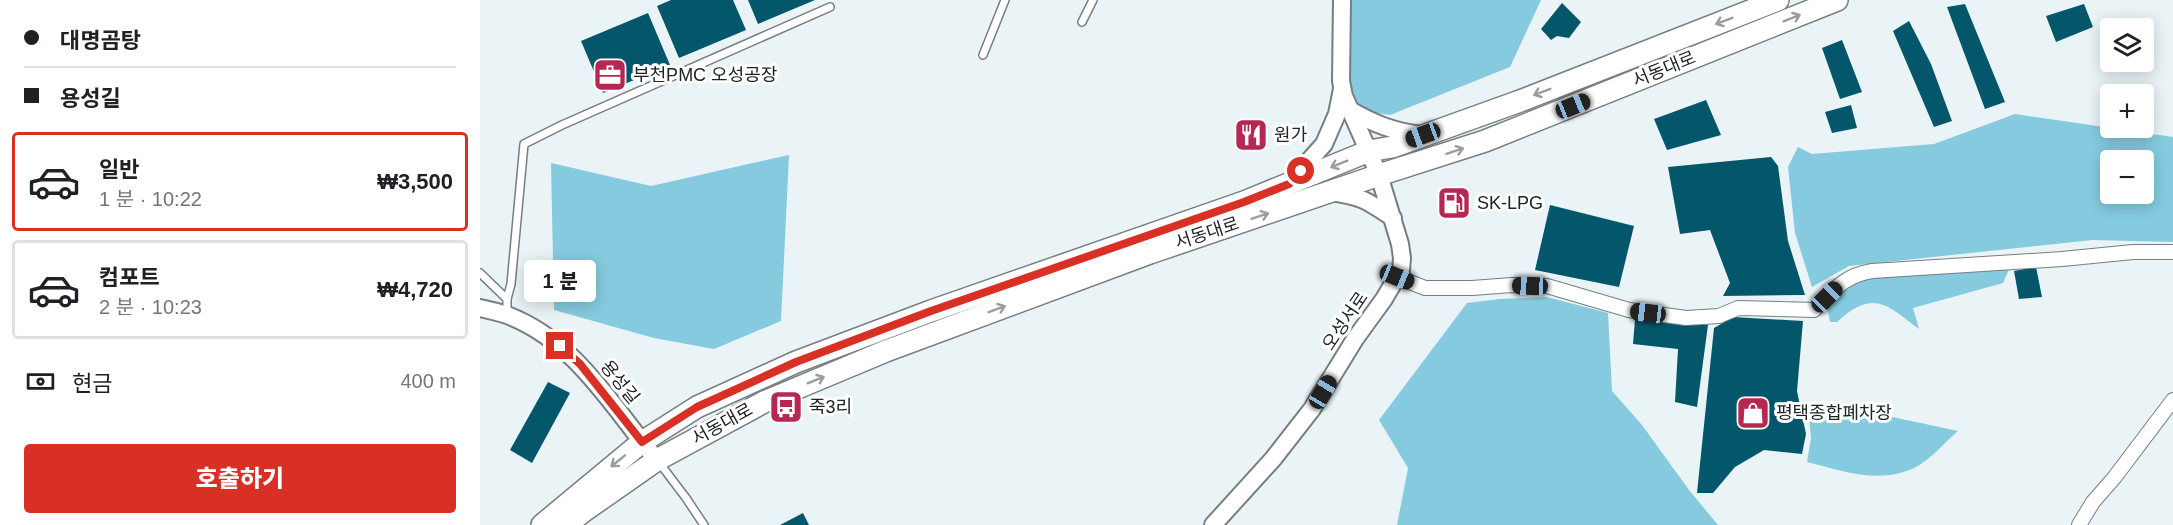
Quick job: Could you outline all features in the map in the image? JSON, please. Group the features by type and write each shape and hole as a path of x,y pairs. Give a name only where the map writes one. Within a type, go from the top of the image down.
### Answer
{"main road":[{"name":"서동대로","path":"542,525 642,442 697,407 796,362 931,311 1244,202 1369,152 1392,147 1520,101 1778,0"},
{"name":"서동대로","path":"566,525 657,460 764,402 886,351 1139,256 1485,141 1837,0"}],"street":[{"path":"1289,184 1324,144 1337,114 1342,85 1342,0"},
{"name":"오성서로","path":"1213,525 1273,459 1312,409 1401,270 1402,258 1379,175 1350,110 1342,85"},
{"path":"1350,110 1372,123 1393,130 1423,135"},
{"path":"1330,192 1355,195 1392,218"},
{"path":"1397,277 1425,288 1547,286 1629,310 1686,318 1719,316 1738,308 1814,310 1839,284 1854,274 1872,271 2062,259 2133,252 2173,252"},
{"name":"용성길","path":"480,308 507,307 560,346 580,364 657,460"},
{"path":"2079,525 2093,502 2173,400"}],"lane":[{"path":"983,55 1005,0"},
{"path":"1082,22 1093,0"},
{"path":"507,307 524,144 562,125 830,7"},
{"path":"480,273 507,307"},
{"path":"657,460 704,525"}],"shaded area":[{"path":"1351,0 1541,0 1510,67 1390,115 1370,112 1358,103 1349,84"},
{"path":"2015,114 2100,126 2100,138 2154,138 2154,134 2173,137 2173,242 2092,240 1849,266 1812,287 1795,233 1788,167 1798,147 1812,154 1934,144"},
{"path":"789,155 781,321 714,349 654,338 554,310 551,163 651,186"},
{"path":"2011,265 2003,283 1913,308 1919,329 1888,307 1870,303 1860,306 1837,322 1830,322 1827,306 1840,290 1870,275"},
{"path":"1547,297 1608,313 1612,391 1642,425 1689,490 1718,525 1397,525 1408,468 1379,420 1467,303"},
{"path":"1808,406 1850,408 1958,431 1916,467 1889,475 1862,475 1807,462 1811,438"}],"building":[{"path":"671,0 733,0 746,30 679,58 657,6"},
{"path":"748,0 815,0 758,24"},
{"path":"1562,3 1581,22 1569,38 1557,36 1551,40 1541,29"},
{"path":"1965,4 2005,102 1985,109 1947,7"},
{"path":"2084,4 2093,27 2056,42 2046,16"},
{"path":"648,13 670,65 603,93 581,41"},
{"path":"1909,21 1931,64 1952,121 1934,127 1893,31"},
{"path":"1842,40 1862,92 1840,99 1822,48"},
{"path":"1706,100 1721,135 1667,150 1654,119"},
{"path":"1851,105 1857,128 1832,133 1825,112"},
{"path":"1771,157 1778,166 1788,241 1805,295 1723,296 1730,283 1710,230 1680,234 1668,167"},
{"path":"1550,205 1634,226 1619,287 1535,270"},
{"path":"2036,267 2042,297 2019,299 2014,271"},
{"name":"평택종합폐차장","path":"1733,317 1803,321 1797,391 1806,434 1802,454 1764,450 1735,467 1713,493 1697,493 1714,328"},
{"path":"1635,319 1708,325 1697,407 1675,402 1678,349 1633,344"},
{"path":"548,382 570,393 532,463 510,450"},
{"path":"803,513 809,525 780,525"}],"place":[{"name":"부천PMC 오성공장","path":"610,75"},
{"name":"원가","path":"1251,135"},
{"name":"SK-LPG","path":"1454,203"},
{"name":"죽3리","path":"786,407"},
{"name":"평택종합폐차장","path":"1753,413"}],"route":[{"path":"560,346 580,364 642,442 697,407 796,362 931,311 1244,202 1289,184 1301,171"}]}
